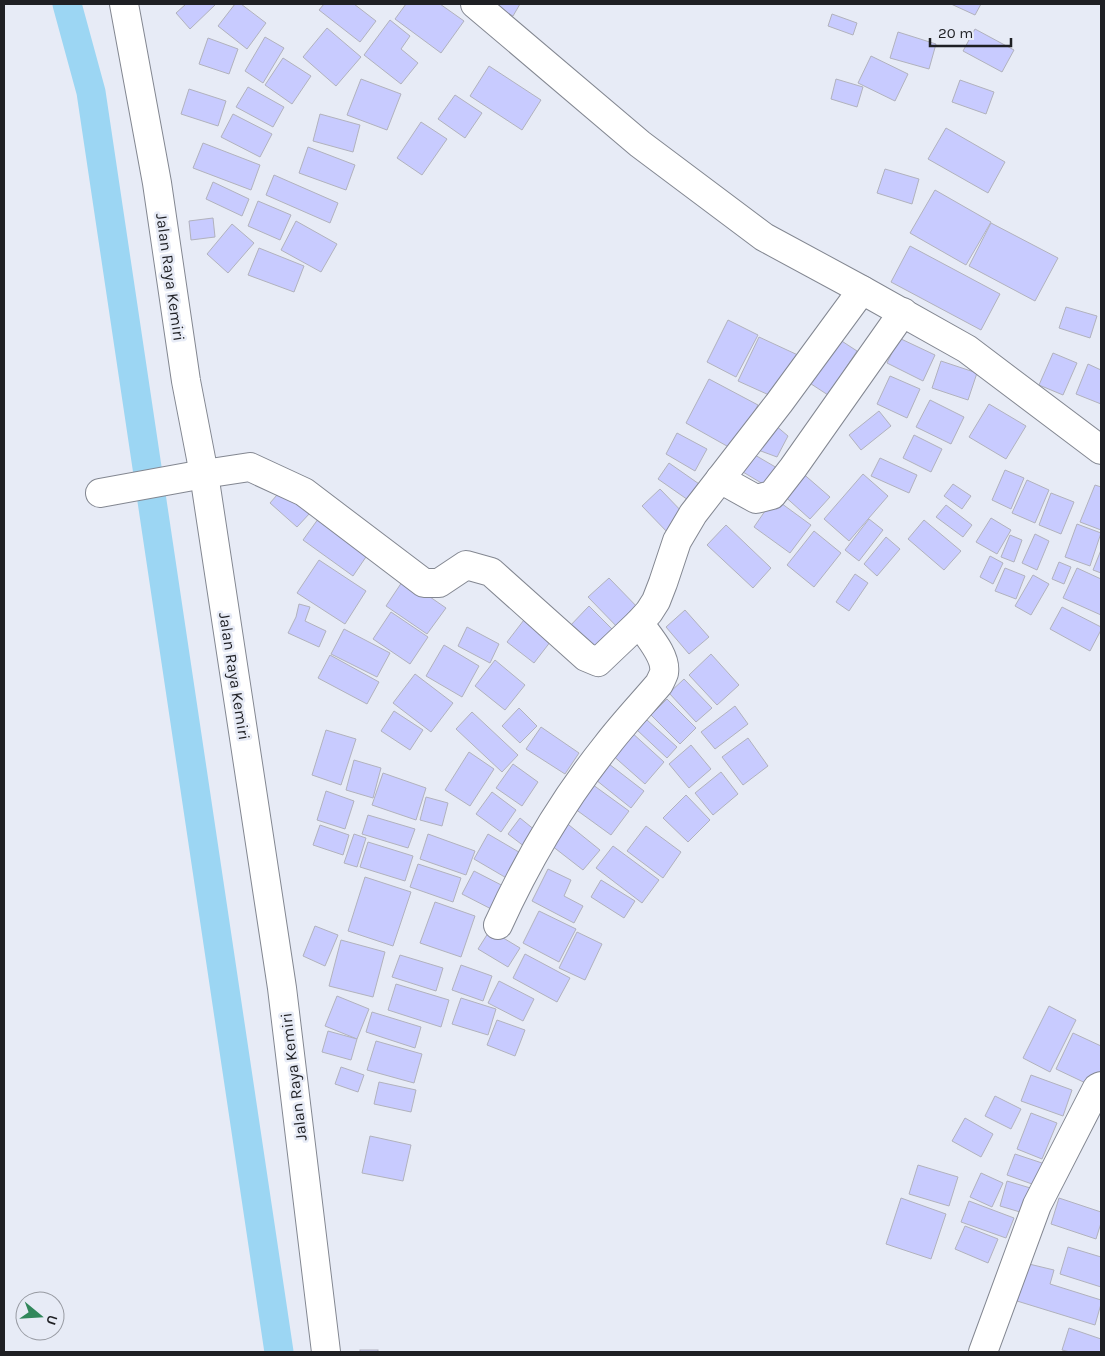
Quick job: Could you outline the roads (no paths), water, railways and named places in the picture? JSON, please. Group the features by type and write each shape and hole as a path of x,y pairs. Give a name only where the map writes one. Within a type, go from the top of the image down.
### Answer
{"street":[{"name":"Jalan Raya Kemiri","path":"124,4 157,183 186,381 204,474 282,988 326,1352"},
{"path":"474,4 640,144 764,237 967,349 1101,450"},
{"path":"110,491 250,467 304,492 424,583 439,583 466,565 491,572 586,657 598,662 649,612 656,601 677,541 693,514 779,403 862,290"},
{"path":"720,479 756,499 772,495 903,312"},
{"path":"498,924 533,855 573,790 607,744 659,684 664,674 662,656 639,623"},
{"path":"983,1352 1037,1205 1097,1088 1101,1086"}],"waterway":[{"path":"67,4 91,92 279,1352"}]}
